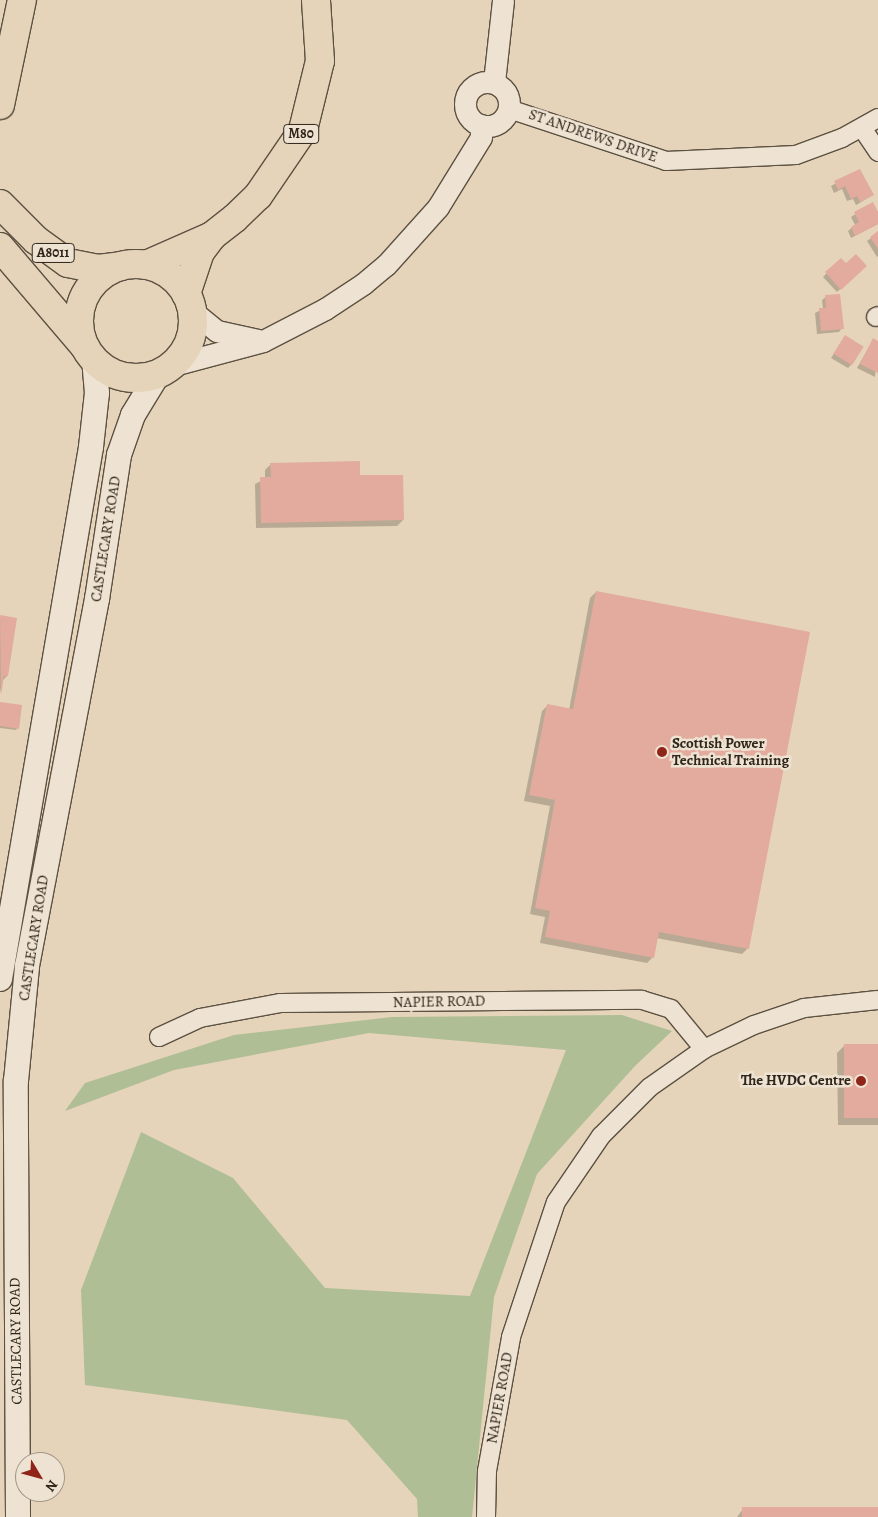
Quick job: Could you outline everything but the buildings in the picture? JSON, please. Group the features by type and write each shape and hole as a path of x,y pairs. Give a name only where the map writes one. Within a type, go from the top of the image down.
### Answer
{"main road":[{"path":"0,42 8,0"},
{"path":"0,105 22,0"},
{"name":"M80","path":"189,303 200,252 212,236 258,196 303,130 320,60 316,0"},
{"name":"A8011","path":"0,204 36,240 68,263 98,269 134,266 162,270 176,280 189,303"},
{"name":"M80","path":"134,266 212,236"},
{"name":"A8011","path":"0,247 90,354 120,376 138,378 166,370"},
{"path":"90,354 79,319 83,302 91,287 104,274 134,266"},
{"path":"166,370 191,338 189,303"},
{"name":"CASTLECARY ROAD","path":"0,979 91,447 97,393 90,354"},
{"name":"CASTLECARY ROAD","path":"18,1517 15,1119 27,966 97,599 118,455 133,415 166,370"}],"street":[{"path":"494,82 502,0"},
{"path":"480,82 494,82 505,90 509,109 501,121 482,126 466,111 466,97 480,82"},
{"name":"ST ANDREWS DRIVE","path":"509,109 666,161 796,154 862,128 878,118"},
{"path":"166,370 263,341 325,309 386,265 438,207 481,137 482,126"},
{"path":"862,128 878,152"},
{"path":"189,303 217,331 263,341"},
{"name":"NAPIER ROAD","path":"159,1037 200,1018 280,1003 642,1000 671,1009 704,1049"},
{"name":"NAPIER ROAD","path":"486,1517 487,1471 511,1337 556,1202 601,1136 650,1087 704,1049 754,1025 804,1008 878,1000"}],"green space":[{"path":"622,1015 672,1031 635,1066 537,1174 494,1297 472,1517 418,1517 417,1499 347,1420 85,1385 81,1290 141,1132 233,1178 325,1288 470,1296 566,1050 369,1033 174,1070 65,1111 85,1083 234,1035 392,1017"}],"place":[{"name":"Scottish Power Technical Training","path":"662,752"},
{"name":"The HVDC Centre","path":"861,1081"}]}
